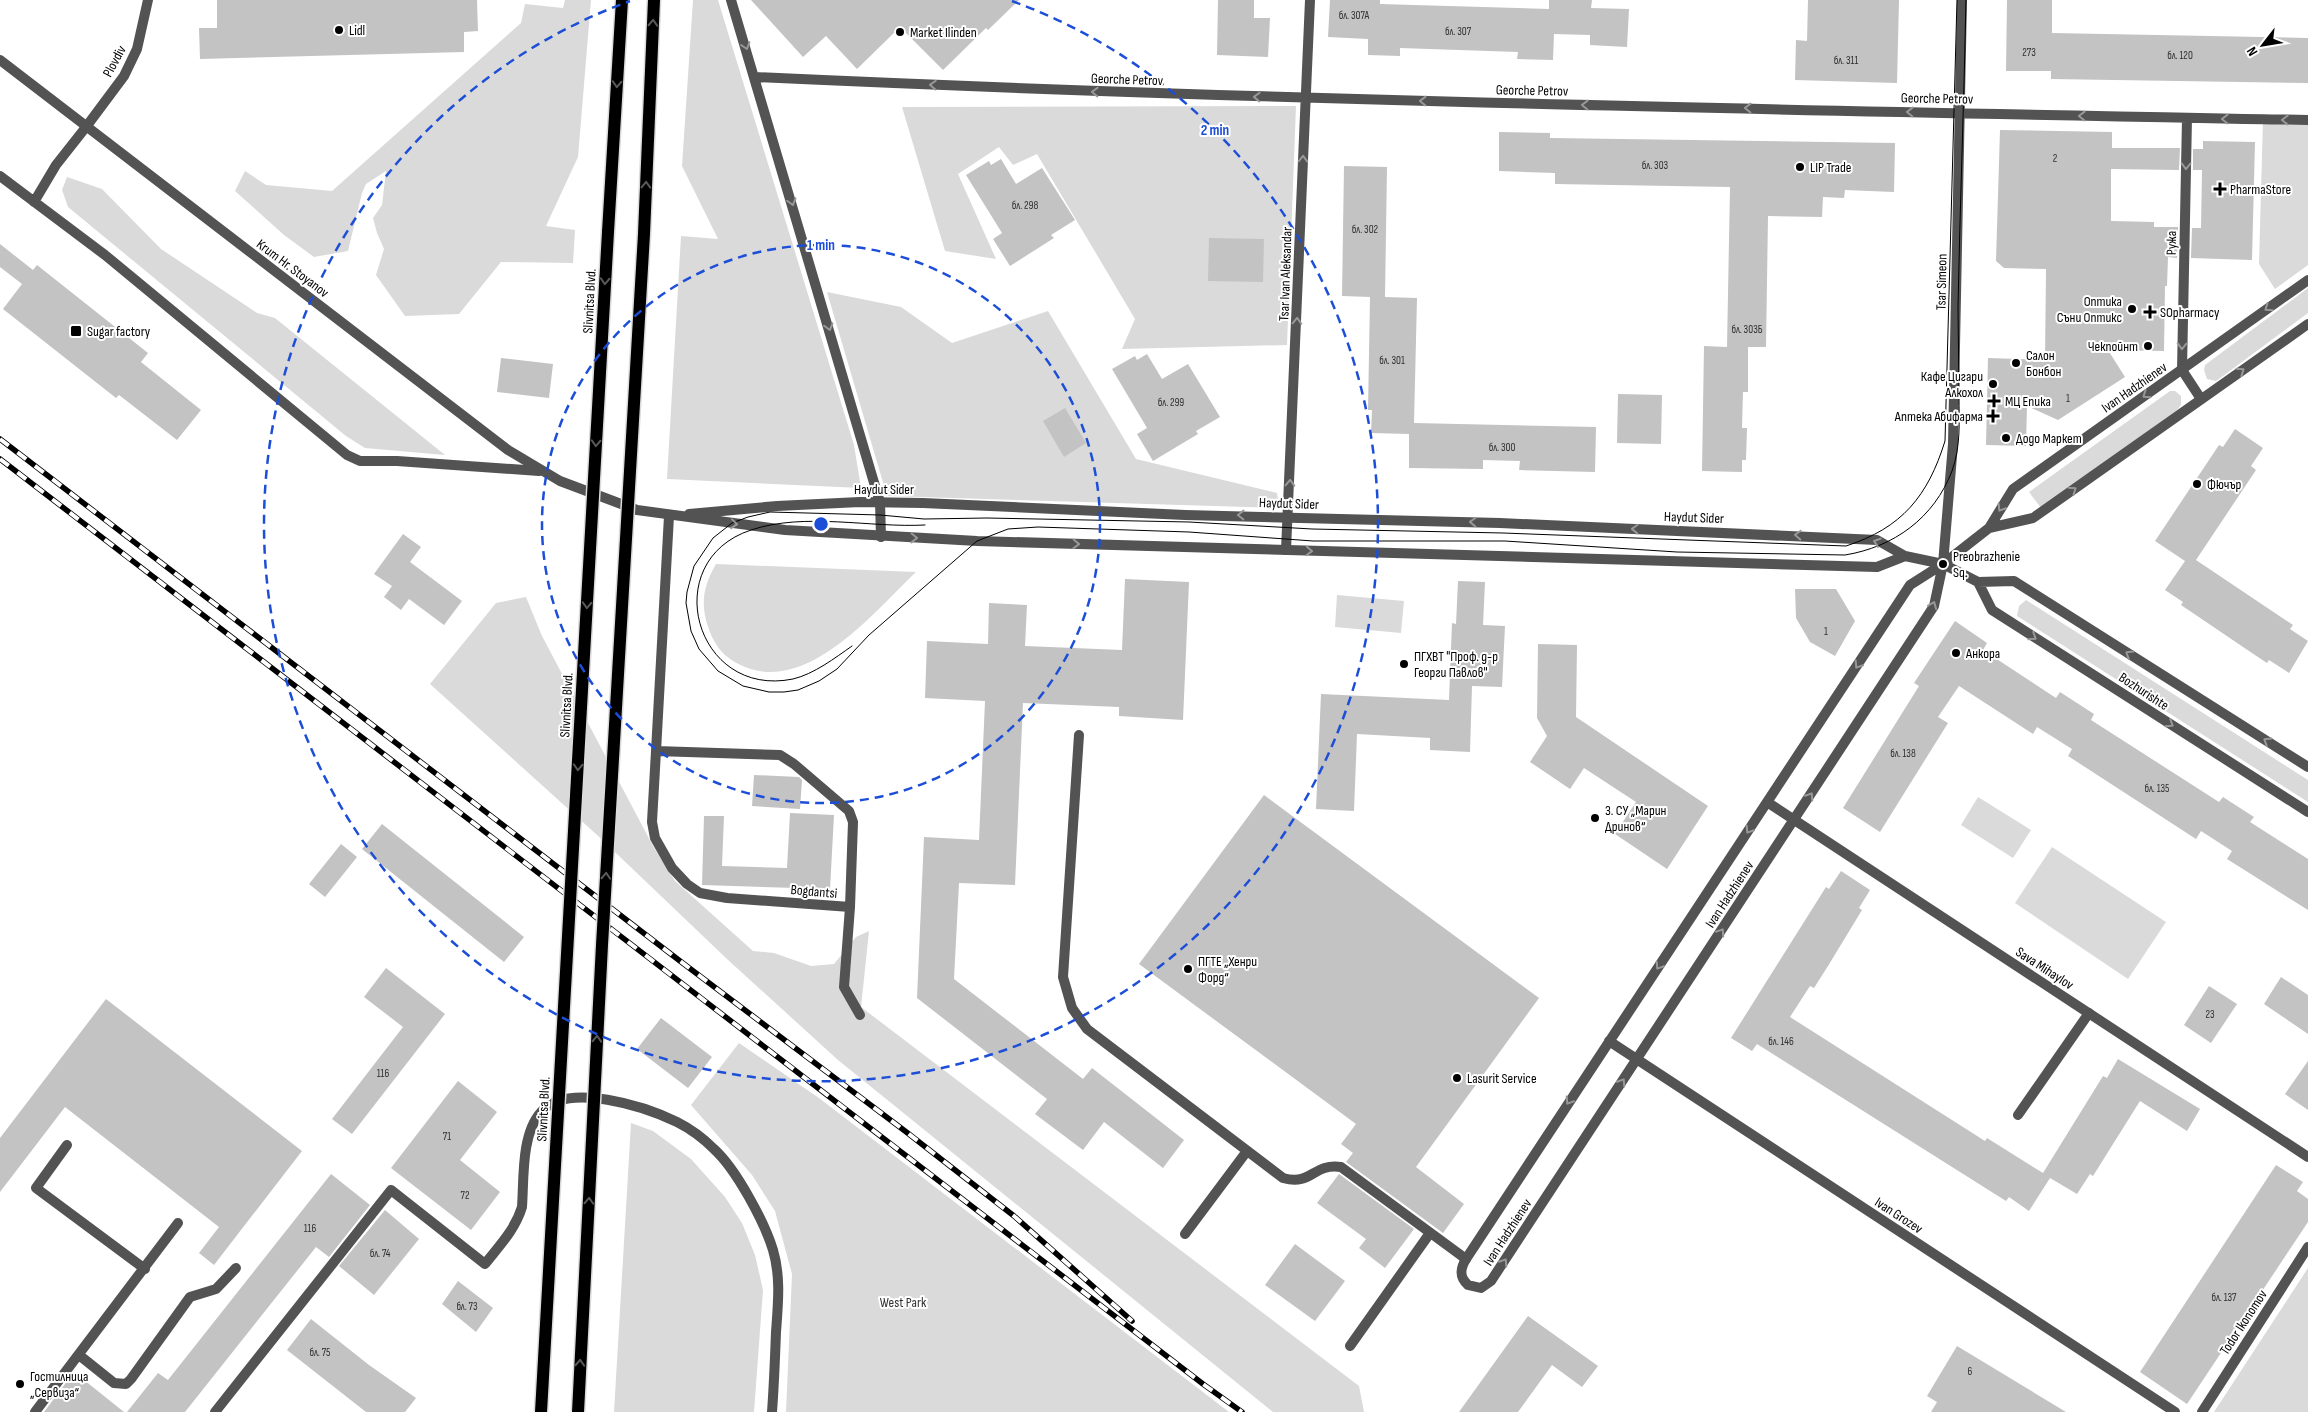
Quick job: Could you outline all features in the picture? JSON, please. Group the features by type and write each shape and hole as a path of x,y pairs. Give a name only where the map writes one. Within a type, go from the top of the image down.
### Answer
{"main road":[{"name":"Slivnitsa Blvd.","path":"541,1412 622,0"},
{"path":"578,1412 602,945 644,234 654,0"}],"street":[{"name":"Plovdiv","path":"34,202 56,165 124,76 137,50 148,0"},
{"path":"731,0 880,502 880,537"},
{"name":"Tsar Ivan Aleksandar","path":"1286,550 1310,0"},
{"name":"Tsar Simeon","path":"1943,564 1952,444 1962,0"},
{"name":"Krum Hr. Stoyanov","path":"0,60 500,444 540,471 575,487"},
{"name":"Georche Petrov","path":"755,77 1040,90 1306,99 2308,120"},
{"name":"Ружа","path":"2182,370 2187,118"},
{"path":"0,176 105,255 347,455 360,461 540,471"},
{"name":"Ivan Hadzhienev","path":"1943,564 1934,606 1638,1059 1487,1285 1474,1288 1464,1281 1461,1268 1466,1259 1910,585 1943,564 1989,528 2014,488 2308,280"},
{"name":"Ivan Hadzhienev","path":"1989,528 2033,518 2308,324"},
{"path":"2182,370 2201,399"},
{"name":"Haydut Sider","path":"575,487 637,510 669,516 785,530 880,537 1877,567 1905,556"},
{"name":"Haydut Sider","path":"669,516 777,506 880,502 1185,515 1288,516 1877,540 1905,556 1943,564"},
{"name":"Bogdantsi","path":"669,516 652,822 660,849 672,868 687,884 700,892 726,898 850,907 844,987 860,1015"},
{"name":"Bozhurishte","path":"1943,564 1978,582 2014,581 2308,767"},
{"name":"Bozhurishte","path":"1978,582 1992,610 2308,812"},
{"path":"1079,735 1063,977 1072,1008 1087,1030 1283,1178 1295,1181 1305,1179 1320,1168 1329,1166 1341,1168 1466,1259"},
{"path":"656,751 780,755 794,764 849,811 853,822 850,907"},
{"name":"Sava Mihaylov","path":"1767,802 2308,1157"},
{"path":"2018,1115 2089,1013"},
{"name":"Ivan Grozev","path":"1609,1041 2175,1412"},
{"path":"215,1412 390,1190 485,1264 514,1227 519,1217 522,1207 528,1138 532,1124 542,1111 554,1103 569,1098 592,1098 640,1108 678,1122 715,1149 749,1195 773,1248 779,1278 772,1412"},
{"path":"67,1146 36,1188 145,1269"},
{"path":"1185,1234 1248,1152"},
{"path":"35,1412 178,1223"},
{"path":"1350,1346 1430,1233"},
{"name":"Todor Ikonomov","path":"2202,1412 2308,1247"},
{"path":"79,1355 114,1383 126,1384 190,1297 216,1289 236,1268"}],"green space":[{"path":"565,0 591,0 578,157 546,226 575,230 573,263 501,262 459,314 405,316 376,275 384,249 373,218 382,205 386,171 366,184 362,193 348,251 314,257 284,235 235,191 245,171 266,185 332,191 521,23 525,4 563,8"},
{"path":"693,0 718,0 854,445 861,488 667,479 681,236 718,239 682,166"},
{"path":"1296,106 1287,345 1122,349 1135,319 1037,154 1013,165 999,147 958,174 996,259 945,251 902,107"},
{"path":"2263,119 2308,120 2308,265 2275,289 2259,264"},
{"path":"67,177 102,189 161,249 257,313 275,318 445,455 365,448 346,436 68,207 62,190"},
{"path":"2308,288 2308,313 2216,381 2207,379 2204,370 2205,365"},
{"path":"827,292 901,307 952,343 1048,311 1136,459 1277,493 1279,508 887,496"},
{"path":"2170,391 2175,391 2181,396 2181,405 2177,410 2041,508 2029,492"},
{"path":"716,564 916,572 861,626 839,644 816,659 793,669 769,672 745,667 734,662 722,652 712,637 705,617 704,600 707,582"},
{"path":"1337,595 1404,601 1401,633 1335,627"},
{"path":"526,597 542,636 653,846 675,881 753,951 774,953 811,966 834,964 856,937 869,931 861,1007 1359,1386 1364,1412 1273,1412 838,1060 727,959 596,834 430,684 496,603"},
{"path":"2026,600 2308,780 2308,802 2017,616 2019,606"},
{"path":"1978,797 2031,830 2013,858 1961,825"},
{"path":"2052,847 2166,922 2128,979 2015,903"},
{"name":"West Park","path":"739,1043 819,1098 1229,1412 786,1412 792,1274 775,1211 752,1175 691,1105"},
{"path":"631,1123 653,1131 691,1159 725,1197 742,1223 755,1255 763,1290 754,1412 614,1412"},
{"path":"2308,1268 2308,1412 2214,1412"}],"building":[{"name":"Lidl","path":"217,0 477,0 478,31 464,32 464,52 200,59 199,28 217,28"},
{"path":"751,0 1019,0 988,30 986,28 943,70 900,27 857,69 826,36 803,57"},
{"path":"1218,0 1254,0 1254,18 1270,18 1268,57 1217,55"},
{"path":"1330,0 1380,0 1380,4 1549,9 1549,0 1592,0 1591,8 1629,9 1627,47 1590,45 1590,35 1554,34 1553,60 1517,59 1518,52 1400,48 1400,56 1368,55 1368,39 1328,37"},
{"path":"1808,0 1899,0 1897,83 1795,80 1796,40 1807,41"},
{"path":"2007,0 2052,0 2052,33 2308,38 2308,83 2051,79 2051,71 2006,71"},
{"path":"2000,130 2112,132 2112,148 2180,148 2179,170 2111,169 2111,221 2154,222 2154,227 2178,227 2177,258 2168,257 2167,286 2165,286 2164,351 2108,350 2125,377 2058,420 2027,406 2026,446 1986,445 1988,358 2045,360 2046,269 2004,268 1996,261"},
{"path":"1499,132 1550,133 1550,138 1895,143 1894,192 1845,190 1844,198 1823,197 1822,217 1768,216 1766,347 1748,347 1748,392 1743,392 1742,428 1747,428 1746,460 1742,460 1742,472 1702,471 1704,346 1727,347 1730,187 1555,184 1555,173 1499,171"},
{"path":"2203,141 2255,142 2252,260 2191,258 2192,228 2201,228 2202,170 2193,170 2193,149 2203,149"},
{"path":"1001,159 1016,184 1042,168 1075,220 1051,235 1054,238 1010,266 993,239 1002,233 966,175 989,161 991,165"},
{"path":"1344,166 1387,167 1385,297 1417,298 1414,423 1596,427 1595,472 1519,470 1520,461 1483,460 1483,469 1409,468 1409,434 1371,433 1372,410 1368,410 1370,297 1342,296"},
{"path":"1209,238 1264,239 1263,282 1208,281"},
{"name":"Sugar factory","path":"0,244 33,270 37,265 148,353 141,362 201,410 177,440 119,395 116,398 3,309 22,284 0,267"},
{"path":"1147,354 1162,379 1188,364 1220,417 1196,431 1198,434 1153,461 1137,434 1147,428 1112,369 1135,356 1137,360"},
{"path":"501,358 553,364 549,398 497,392"},
{"path":"1618,394 1662,395 1661,444 1617,443"},
{"path":"1065,408 1086,443 1064,457 1043,421"},
{"path":"2235,429 2263,448 2251,466 2256,470 2196,560 2293,625 2290,629 2308,641 2289,673 2269,660 2267,663 2249,651 2181,605 2183,602 2165,590 2185,561 2155,541 2219,445 2223,447"},
{"path":"403,534 421,547 410,562 462,601 444,625 409,599 401,610 384,597 392,586 374,574"},
{"path":"1125,579 1189,582 1183,720 1119,716 1119,707 1023,703 1015,885 959,883 954,979 1083,1079 1092,1068 1184,1140 1163,1168 1104,1122 1083,1150 1035,1114 1047,1099 917,998 924,837 979,840 985,701 925,698 927,641 988,644 989,603 1027,605 1025,646 1122,650"},
{"path":"1458,581 1485,582 1483,625 1505,626 1502,687 1472,686 1470,752 1430,750 1430,738 1357,734 1354,811 1316,809 1321,694 1449,700 1452,623 1456,624"},
{"path":"1795,589 1836,589 1855,621 1835,656 1810,642 1796,618"},
{"path":"1955,621 1987,643 1983,650 2056,698 2060,692 2094,714 2091,720 2219,802 2223,797 2254,817 2250,822 2308,859 2308,910 2227,859 2232,851 2201,831 2196,839 2068,756 2072,749 2037,727 2033,734 1959,686 1938,717 1948,723 1880,832 1843,808 1919,686 1914,683"},
{"path":"1538,644 1577,645 1576,717 1708,806 1667,869 1615,834 1636,802 1584,768 1570,789 1530,762 1547,736 1537,718"},
{"path":"754,775 799,777 802,780 800,809 752,806"},
{"path":"1264,795 1539,998 1416,1167 1464,1204 1443,1233 1346,1162 1353,1153 1341,1144 1356,1124 1139,964"},
{"path":"790,813 834,815 830,889 702,885 704,816 724,816 722,866 787,868"},
{"path":"382,824 524,937 504,962 362,849"},
{"path":"341,844 357,857 325,897 309,884"},
{"path":"1841,871 1870,890 1859,908 1862,910 1828,966 1814,988 1810,986 1790,1017 1985,1141 1987,1138 2043,1173 2103,1076 2107,1078 2118,1059 2200,1109 2187,1131 2140,1101 2093,1176 2090,1174 2077,1194 2050,1178 2029,1211 2009,1197 2006,1201 1757,1044 1752,1051 1731,1038 1826,887 1829,889"},
{"path":"386,968 445,1014 352,1134 332,1119 403,1027 364,997"},
{"path":"2281,977 2308,995 2308,1034 2264,1004"},
{"path":"2209,986 2237,1004 2211,1043 2184,1025"},
{"path":"106,999 302,1151 214,1265 199,1253 219,1227 65,1107 0,1192 0,1138"},
{"path":"661,1018 712,1057 688,1088 637,1049"},
{"path":"2308,1061 2308,1110 2285,1094"},
{"path":"458,1081 497,1112 460,1160 500,1192 471,1230 391,1168"},
{"path":"2276,1165 2303,1182 2297,1191 2308,1199 2308,1222 2187,1404 2140,1372"},
{"path":"331,1174 370,1205 329,1257 316,1247 185,1412 127,1412 158,1373 168,1380"},
{"path":"1339,1174 1414,1229 1385,1268 1359,1248 1366,1239 1317,1203"},
{"path":"385,1210 419,1239 374,1295 339,1266"},
{"path":"1295,1244 1345,1281 1315,1321 1265,1285"},
{"path":"458,1281 493,1308 476,1332 442,1304"},
{"path":"1528,1316 1598,1366 1582,1387 1552,1365 1518,1412 1459,1412"},
{"path":"311,1319 369,1365 416,1398 405,1412 366,1412 287,1350"},
{"path":"1957,1346 2066,1412 1931,1412 1937,1402 1927,1396"},
{"path":"74,1372 124,1412 44,1412"}],"tram line":[{"path":"1957,0 1945,441 1938,461 1921,494 1897,519 1883,530 1866,539 1846,546 1503,533 1312,529 1189,522 987,518 924,519 880,515 770,512 732,523 713,538 694,566 686,603 691,631 699,649 718,671 743,686 769,692 798,690 819,681 837,669 869,635 977,541 1008,529 1038,527 1189,532 1313,541 1505,541 1677,552 1845,555 1863,551 1896,537 1910,528 1935,503 1952,471 1958,443 1958,306 1966,0"},
{"path":"852,646 816,670 793,679 759,680 732,669 712,649 700,624 697,596 704,569 722,546 751,530 772,525 815,521 925,525"}],"railway":[{"path":"0,439 680,961 905,1131 1014,1216 1132,1321"},
{"path":"0,459 1203,1384 1242,1412"}],"place":[{"name":"Lidl","path":"339,30"},
{"name":"Market Ilinden","path":"900,32"},
{"name":"LIP Trade","path":"1800,167"},
{"name":"PharmaStore","path":"2220,189"},
{"name":"Оптика Съни Оптикс","path":"2132,309"},
{"name":"SOpharmacy","path":"2150,312"},
{"name":"Sugar factory","path":"76,331"},
{"name":"Чекпойнт","path":"2148,346"},
{"name":"Салон Бонбон","path":"2016,363"},
{"name":"Кафе Цигари Алкохол","path":"1993,384"},
{"name":"МЦ Епика","path":"1994,401"},
{"name":"Аптека Абифарма","path":"1993,416"},
{"name":"Додо Маркет","path":"2006,438"},
{"name":"Фючър","path":"2197,484"},
{"name":"Preobrazhenie Sq.","path":"1943,564"},
{"name":"Анкора","path":"1956,653"},
{"name":"ПГХВТ \"Проф. д-р Георги Павлов\"","path":"1404,664"},
{"name":"3. СУ „Марин Дринов“","path":"1595,818"},
{"name":"ПГТЕ „Хенри Форд“","path":"1188,969"},
{"name":"Lasurit Service","path":"1457,1078"},
{"name":"Гостилница „Сервиза“","path":"20,1384"}]}
